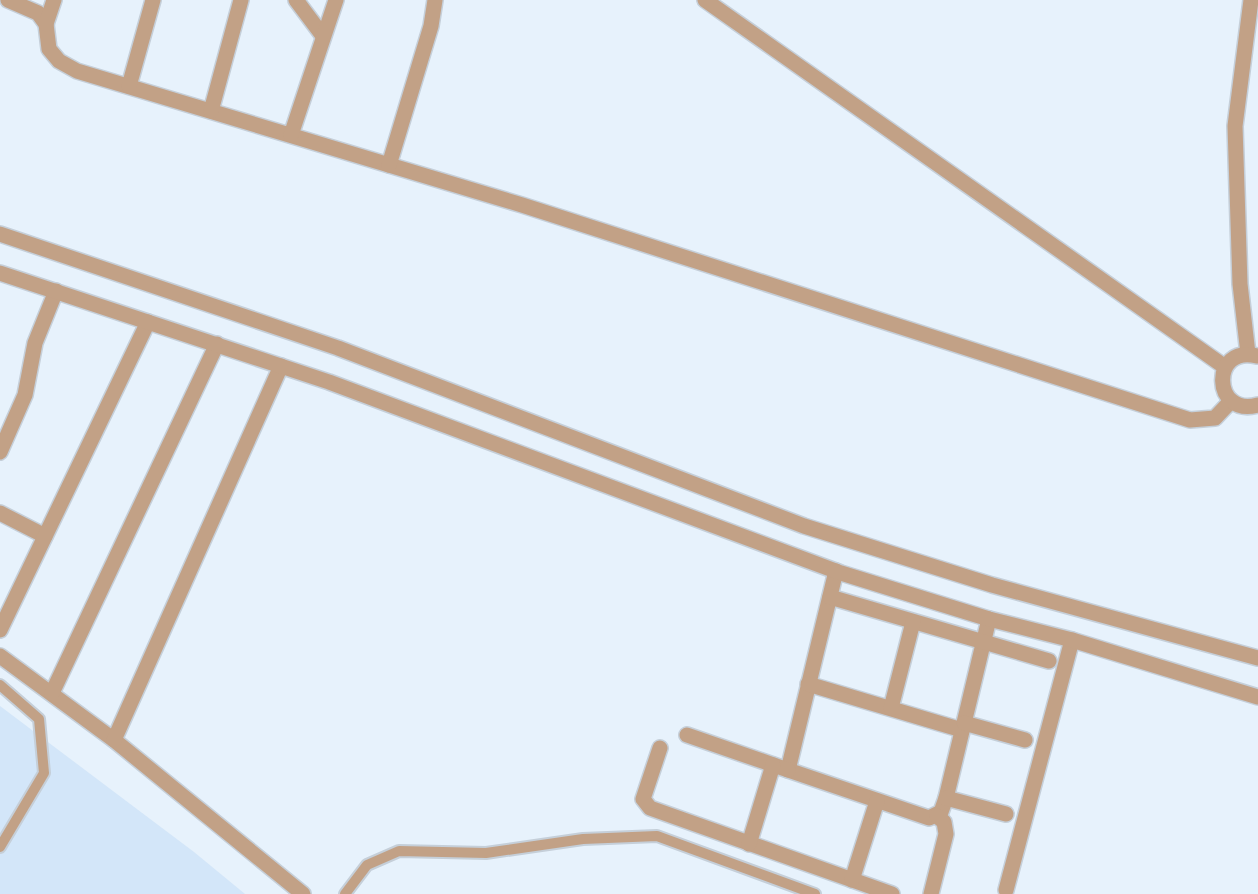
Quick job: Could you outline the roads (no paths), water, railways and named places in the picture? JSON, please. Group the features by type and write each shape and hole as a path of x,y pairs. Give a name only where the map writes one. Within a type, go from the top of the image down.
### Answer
{"street":[{"path":"8,0 38,14 46,24"},
{"path":"54,0 46,24 49,49 59,61 77,71 545,212 1190,420 1215,418 1231,400"},
{"path":"129,86 153,0"},
{"path":"211,111 241,0"},
{"path":"296,0 323,36"},
{"path":"291,135 336,0"},
{"path":"388,165 431,26 436,8 435,0"},
{"path":"705,0 1225,367"},
{"path":"1251,0 1235,126 1240,284 1253,355 1231,360 1225,367 1222,385 1231,400 1248,407 1257,406"},
{"path":"0,234 338,348 804,526 992,585 1258,658"},
{"path":"0,273 281,366 836,571 989,619 1072,640 1258,697"},
{"path":"0,453 25,395 35,343 56,291"},
{"path":"0,630 148,322"},
{"path":"52,693 217,344"},
{"path":"114,740 281,366"},
{"path":"0,513 45,536"},
{"path":"748,844 780,768 808,684 836,571"},
{"path":"830,597 1049,661"},
{"path":"687,735 929,818 937,816 946,798 989,619"},
{"path":"891,708 913,622"},
{"path":"1006,890 1072,640"},
{"path":"0,656 114,740 303,894"},
{"path":"808,684 963,727 1025,740"},
{"path":"660,748 644,792 643,799 646,805 748,844 892,894"},
{"path":"946,798 1006,814"},
{"path":"852,880 877,801"},
{"path":"931,894 946,834 944,822 937,816"}],"lane":[{"path":"0,685 39,719 44,773 0,847"},
{"path":"345,894 367,865 399,850 486,853 584,839 657,837 815,894"}]}
